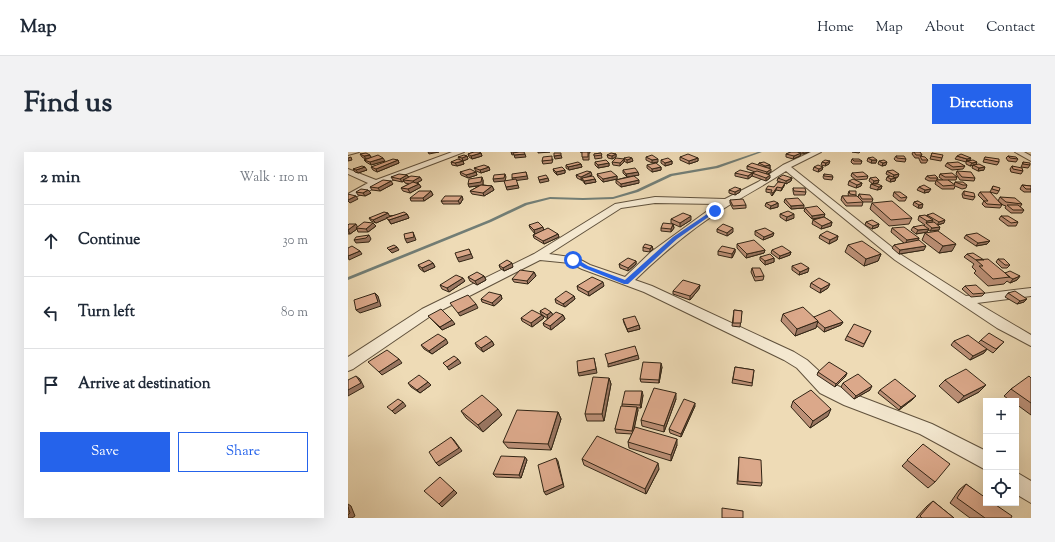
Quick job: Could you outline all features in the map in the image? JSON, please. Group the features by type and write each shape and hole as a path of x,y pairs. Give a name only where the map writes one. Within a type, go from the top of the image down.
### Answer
{"street":[{"path":"348,153 355,152"},
{"path":"348,197 375,183 460,152"},
{"path":"626,282 675,238 727,202 761,184 786,167 817,152"},
{"path":"1019,152 1031,159"},
{"path":"786,167 899,258 1002,325 1031,341"},
{"path":"348,171 375,183"},
{"path":"348,189 375,183"},
{"path":"348,365 427,312 538,256 618,206 655,200 727,202"},
{"path":"538,256 569,258 586,267 648,289 789,356 802,364 826,388 850,400 926,429 959,445 983,459"},
{"path":"965,300 1031,292"},
{"path":"1019,484 1031,493"}],"building":[{"path":"474,152 481,153 471,156 468,154"},
{"path":"524,152 525,154 514,155 513,153"},
{"path":"582,152 588,152 588,157 582,157"},
{"path":"791,152 801,153 794,156 786,154"},
{"path":"914,152 920,152 922,155 916,155"},
{"path":"366,153 370,155 364,156 360,154"},
{"path":"554,153 561,153 561,155 554,156"},
{"path":"601,153 602,155 594,156 594,154"},
{"path":"611,153 616,154 612,156 607,155"},
{"path":"932,153 943,155 942,158 931,156"},
{"path":"688,154 698,158 689,161 680,157"},
{"path":"961,154 971,158 967,159 957,156"},
{"path":"378,155 383,158 370,162 364,160"},
{"path":"464,155 467,156 462,158 458,157"},
{"path":"652,155 658,159 652,160 646,157"},
{"path":"552,156 552,160 542,161 543,157"},
{"path":"896,156 904,156 906,159 897,158"},
{"path":"920,156 925,157 928,160 922,160"},
{"path":"1008,156 1016,157 1018,159 1010,158"},
{"path":"873,157 877,160 868,158"},
{"path":"985,157 999,159 999,162 984,159"},
{"path":"616,158 624,159 620,163 612,162"},
{"path":"624,158 632,158 627,160"},
{"path":"668,158 672,161 665,163 661,160"},
{"path":"393,159 398,160 376,169 371,167"},
{"path":"458,159 463,161 455,163 451,162"},
{"path":"852,159 859,159 862,161 854,161"},
{"path":"606,160 609,163 598,165 595,162"},
{"path":"825,160 830,161 826,163 822,162"},
{"path":"884,160 887,162 883,163 879,161"},
{"path":"973,160 977,162 972,163 967,161"},
{"path":"578,162 581,164 568,167 566,165"},
{"path":"764,162 770,165 765,166 759,163"},
{"path":"958,162 965,166 953,167 947,163"},
{"path":"1023,162 1030,163 1030,165 1023,164"},
{"path":"656,163 661,167 652,169 647,165"},
{"path":"752,163 771,169 767,172 747,166"},
{"path":"979,164 985,167 979,168 973,165"},
{"path":"484,165 489,167 480,170 474,168"},
{"path":"818,165 823,167 819,169 814,167"},
{"path":"362,166 365,167 356,170 353,169"},
{"path":"1012,166 1022,168 1023,171 1013,169"},
{"path":"562,167 565,170 556,172 553,169"},
{"path":"635,168 638,172 626,174 623,170"},
{"path":"470,169 476,172 466,175 460,172"},
{"path":"740,170 752,173 748,176 735,173"},
{"path":"893,170 899,174 894,175 887,171"},
{"path":"587,171 591,172 581,177 576,175"},
{"path":"611,171 617,176 603,179 597,174"},
{"path":"757,171 770,175 766,178 752,173"},
{"path":"957,171 971,172 975,178 962,177"},
{"path":"526,172 527,176 512,178 512,174"},
{"path":"863,172 868,176 857,177 852,173"},
{"path":"952,173 957,177 945,177 940,174"},
{"path":"399,174 407,175 400,179 391,177"},
{"path":"505,174 504,178 493,179 494,175"},
{"path":"824,174 832,175 833,177 824,176"},
{"path":"546,175 548,178 539,180 538,177"},
{"path":"783,175 792,178 786,181 778,178"},
{"path":"935,175 938,178 930,178 927,176"},
{"path":"411,176 420,177 413,181 403,180"},
{"path":"593,176 595,179 584,181 582,178"},
{"path":"634,176 639,180 621,184 616,180"},
{"path":"890,176 896,178 891,179 887,177"},
{"path":"482,177 481,182 468,184 469,179"},
{"path":"876,177 879,180 874,181 870,178"},
{"path":"516,179 518,185 506,187 504,181"},
{"path":"853,179 862,183 857,185 849,181"},
{"path":"383,180 391,181 378,188 370,187"},
{"path":"936,180 948,180 955,185 943,186"},
{"path":"413,182 419,184 408,189 401,188"},
{"path":"778,182 785,183 782,188 777,187 773,193 771,192 772,190 766,189 768,186 774,187"},
{"path":"955,182 963,182 967,185 963,185"},
{"path":"871,184 878,184 882,186 879,187"},
{"path":"481,185 492,186 483,193 470,191"},
{"path":"924,185 931,189 925,190 919,187"},
{"path":"1022,185 1031,186 1031,189 1026,189"},
{"path":"993,186 1000,188 999,191 992,189"},
{"path":"735,187 741,189 735,192 729,190"},
{"path":"793,188 805,188 806,192 794,191"},
{"path":"361,189 368,190 363,193 356,192"},
{"path":"419,191 431,191 423,198 410,198"},
{"path":"849,191 856,191 856,195 850,194"},
{"path":"964,191 974,193 975,197 964,195"},
{"path":"894,192 900,192 907,197 901,198"},
{"path":"980,192 990,192 1002,205 987,204 984,201 988,201"},
{"path":"348,194 356,196 348,200"},
{"path":"859,194 870,195 873,199 862,199"},
{"path":"445,196 462,196 458,201 441,201"},
{"path":"842,196 857,196 863,202 847,203"},
{"path":"1000,197 1015,198 1022,204 1006,202"},
{"path":"798,198 804,205 791,206 785,199"},
{"path":"743,199 746,205 733,206 730,200"},
{"path":"774,201 778,203 771,206 766,203"},
{"path":"892,201 912,218 891,220 872,203"},
{"path":"918,201 923,204 919,205 914,202"},
{"path":"1007,205 1018,205 1024,210 1013,210"},
{"path":"817,206 825,214 812,216 805,208"},
{"path":"788,211 794,214 787,217 780,214"},
{"path":"384,212 388,213 373,220 369,218"},
{"path":"404,212 407,214 389,220 386,218"},
{"path":"683,213 691,216 680,223 671,219"},
{"path":"933,213 945,220 939,222 927,215"},
{"path":"925,215 933,220 927,221 919,216"},
{"path":"1001,216 1008,216 1018,222 1011,223"},
{"path":"824,217 832,222 822,226 813,220"},
{"path":"872,220 879,224 873,226 866,222"},
{"path":"364,222 373,223 366,229 356,228"},
{"path":"538,222 543,227 534,230 529,225"},
{"path":"934,222 940,227 932,228 926,223"},
{"path":"663,223 673,224 671,229 661,228"},
{"path":"349,224 356,224 348,230"},
{"path":"723,224 733,228 727,233 717,229"},
{"path":"923,225 929,229 918,230 913,227"},
{"path":"904,227 919,238 907,240 892,228"},
{"path":"548,228 558,234 543,241 533,235"},
{"path":"765,228 774,233 764,237 755,231"},
{"path":"827,231 838,236 830,240 820,235"},
{"path":"938,231 956,244 943,246 925,233"},
{"path":"413,232 414,237 405,239 404,234"},
{"path":"977,233 990,241 978,243 966,235"},
{"path":"369,235 366,238 354,240 356,237"},
{"path":"754,240 765,250 747,254 737,244"},
{"path":"919,240 926,246 900,250 894,245"},
{"path":"862,241 881,254 866,259 848,245"},
{"path":"645,244 652,246 650,249 643,247"},
{"path":"394,245 397,247 389,250 387,248"},
{"path":"352,246 360,251 348,256 348,248"},
{"path":"722,246 735,249 732,254 718,251"},
{"path":"782,246 791,252 780,256 772,250"},
{"path":"469,249 471,254 457,258 455,253"},
{"path":"973,253 984,260 976,260 967,254"},
{"path":"770,254 774,258 765,261 760,257"},
{"path":"628,258 636,261 628,268 619,264"},
{"path":"988,259 1010,277 993,279 979,266 983,266 976,260"},
{"path":"998,259 1004,259 1010,265 1005,265"},
{"path":"429,260 433,263 422,268 418,265"},
{"path":"507,260 512,263 503,268 499,265"},
{"path":"801,263 809,268 800,272 792,266"},
{"path":"752,268 760,268 764,276 755,277"},
{"path":"520,270 534,272 527,281 512,279"},
{"path":"1010,271 1020,276 1013,279 1009,277 1005,273"},
{"path":"477,272 484,276 475,281 468,277"},
{"path":"456,275 463,278 447,288 440,285"},
{"path":"592,277 603,282 588,292 577,286"},
{"path":"819,278 830,284 821,289 811,283"},
{"path":"683,280 700,285 690,296 673,291"},
{"path":"976,285 985,293 973,294 965,286"},
{"path":"566,291 574,296 563,304 555,299"},
{"path":"1015,291 1027,299 1020,301 1008,293"},
{"path":"489,292 501,295 492,303 481,299"},
{"path":"375,293 378,302 356,310 354,300"},
{"path":"468,295 476,304 458,313 450,303"},
{"path":"803,307 818,321 797,329 783,314"},
{"path":"545,308 551,312 547,315 540,311"},
{"path":"441,309 452,320 440,327 428,316"},
{"path":"532,310 542,315 531,323 521,318"},
{"path":"734,310 742,311 741,323 733,323"},
{"path":"830,310 843,322 825,328 814,317"},
{"path":"556,312 563,315 550,326 543,323"},
{"path":"635,316 639,325 627,329 623,319"},
{"path":"854,324 871,331 864,344 847,336"},
{"path":"989,333 1004,342 996,349 981,340"},
{"path":"438,334 446,339 429,351 421,345"},
{"path":"968,335 987,349 973,356 954,341"},
{"path":"486,336 492,341 481,348 475,343"},
{"path":"635,346 638,355 608,364 605,354"},
{"path":"387,350 399,359 379,372 368,362"},
{"path":"454,356 458,359 447,367 443,363"},
{"path":"594,358 596,369 578,373 577,361"},
{"path":"643,362 661,363 659,380 640,379"},
{"path":"829,362 847,373 836,384 818,372"},
{"path":"735,367 754,370 752,383 733,379"},
{"path":"966,369 986,385 964,396 945,380"},
{"path":"858,374 872,386 856,396 843,383"},
{"path":"419,375 428,382 417,390 408,383"},
{"path":"356,376 361,383 348,390 348,380"},
{"path":"1029,376 1031,378 1031,403 1011,389"},
{"path":"593,377 609,378 602,414 585,414"},
{"path":"895,379 916,396 901,407 880,390"},
{"path":"654,388 676,393 664,426 641,420"},
{"path":"811,390 831,409 813,421 793,401"},
{"path":"625,391 642,391 640,405 622,404"},
{"path":"482,395 498,409 478,425 461,411"},
{"path":"398,399 403,402 392,411 387,407"},
{"path":"684,399 695,403 681,434 669,429"},
{"path":"621,406 637,407 632,431 615,429"},
{"path":"517,410 558,412 548,444 503,442"},
{"path":"635,427 677,439 671,455 628,442"},
{"path":"597,436 658,463 645,489 582,459"},
{"path":"451,437 459,448 436,463 429,452"},
{"path":"923,444 950,464 935,482 907,460"},
{"path":"501,456 525,457 519,475 493,474"},
{"path":"739,457 761,460 762,483 738,481"},
{"path":"556,458 563,484 544,492 538,465"},
{"path":"440,477 454,490 439,504 424,491"},
{"path":"966,484 983,496 983,506 997,506 1012,516 1011,518 985,518 957,498"},
{"path":"933,501 954,518 922,518 920,516"},
{"path":"722,508 743,511 743,518 722,518"}],"waterway":[{"path":"348,279 490,221 526,204 550,198 613,198 637,191 671,175 717,167 761,152"}],"route":[{"path":"573,260 586,267 626,282 655,254 675,238 715,211"}]}
